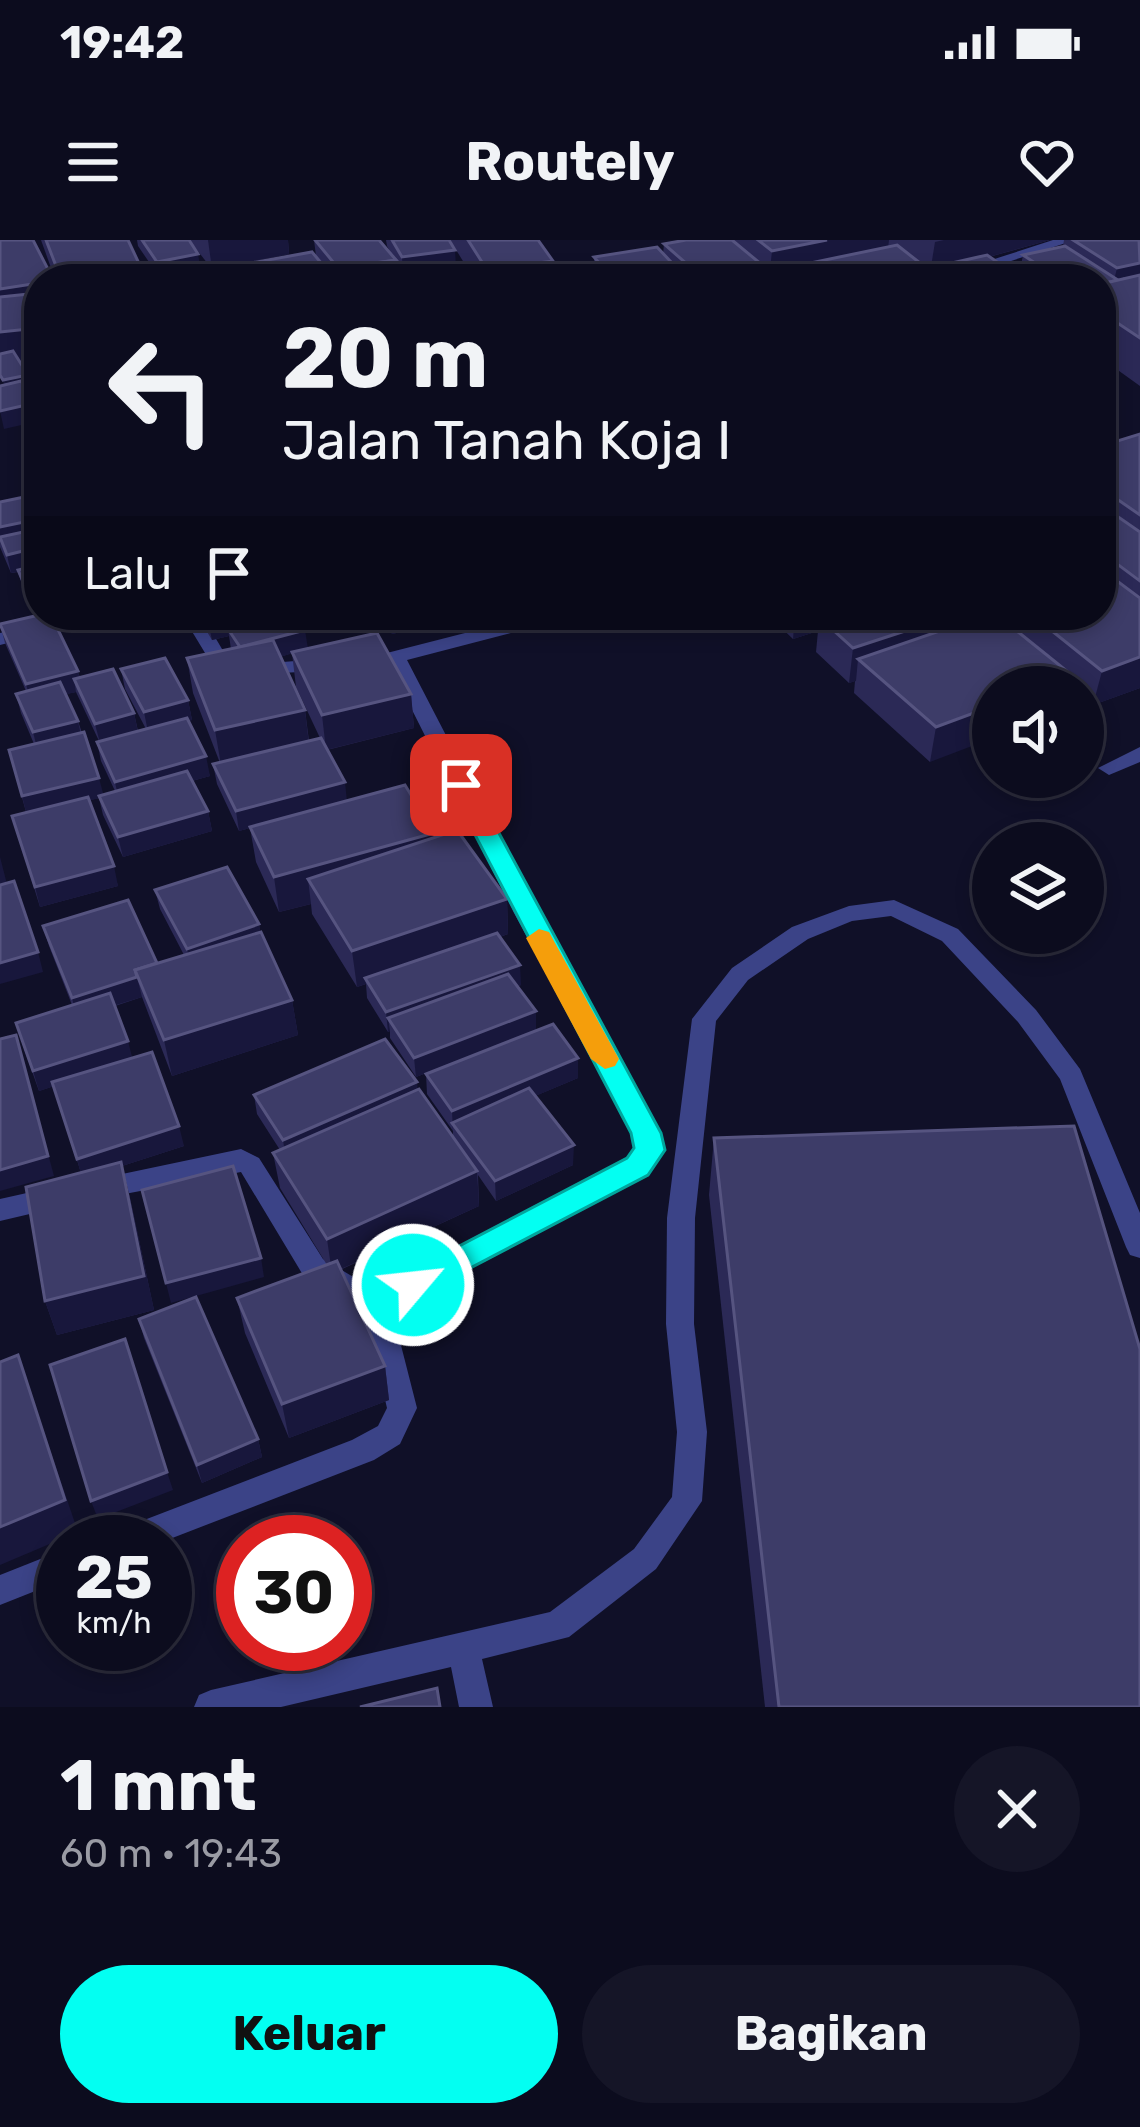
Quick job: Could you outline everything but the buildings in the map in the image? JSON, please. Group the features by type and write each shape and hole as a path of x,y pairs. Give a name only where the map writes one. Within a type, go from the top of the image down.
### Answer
{"street":[{"path":"990,264 1069,240"},
{"path":"0,639 36,630"},
{"path":"201,630 226,672 350,662"},
{"path":"376,1305 638,1166 650,1150 646,1133 384,659 499,630"},
{"path":"1109,768 1140,754"},
{"path":"211,1707 558,1626 645,1559 687,1501 692,1432 680,1324 682,1218 704,1018 740,974 800,933 849,914 894,908 950,935 1027,1016 1071,1076 1140,1247"},
{"path":"0,1210 241,1159 250,1165 314,1267 376,1305 402,1408 389,1435 363,1450 192,1516"},
{"path":"0,1590 36,1576"},
{"path":"464,1650 476,1707"}],"slow traffic":[{"path":"539,938 605,1059"}],"route":[{"path":"413,1285 638,1166 650,1150 646,1133 461,785"}]}
